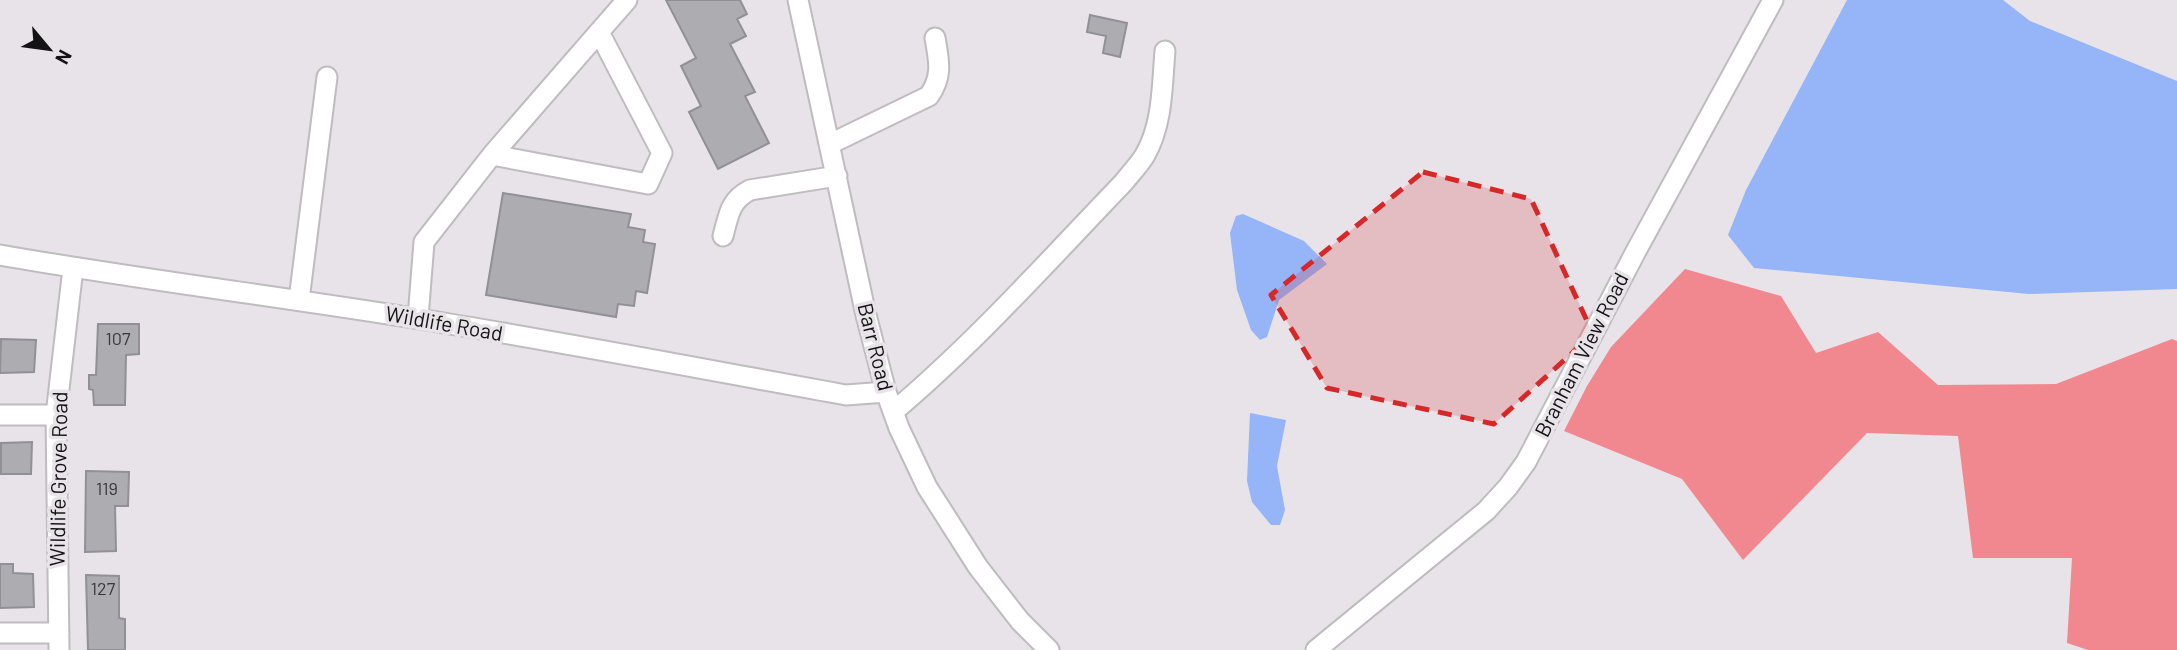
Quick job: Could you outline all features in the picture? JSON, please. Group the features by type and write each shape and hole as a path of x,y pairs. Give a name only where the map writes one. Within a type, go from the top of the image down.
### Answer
{"street":[{"path":"418,318 424,242 492,155 627,0"},
{"name":"Barr Road","path":"798,0 866,315 893,412 927,487 978,567 1020,621 1049,650"},
{"name":"Branham View Road","path":"1316,650 1462,532 1508,487 1527,461 1635,253 1773,0"},
{"path":"492,155 648,184 662,153 599,32"},
{"path":"830,144 929,96 936,86 941,68 935,38"},
{"path":"893,412 923,387 1131,173 1145,155 1154,136 1160,112 1165,51"},
{"path":"299,300 327,77"},
{"path":"723,236 731,208 739,196 750,190 837,176"},
{"name":"Wildlife Road","path":"0,255 418,318 846,395 886,393"},
{"name":"Wildlife Grove Road","path":"59,642 56,415 73,268"},
{"path":"0,415 56,415"},
{"path":"0,633 59,642"}],"highlighted area":[{"path":"1423,172 1531,199 1593,334 1494,424 1327,388 1271,295"}],"shaded area":[{"path":"1685,269 1781,296 1816,353 1878,332 1938,385 2056,384 2172,339 2177,341 2177,650 2088,650 2067,643 2072,558 1973,558 1958,436 1867,433 1743,560 1682,479 1564,431 1611,347"}],"water":[{"path":"1847,0 2003,0 2030,21 2177,81 2177,289 2029,294 1754,268 1728,235 1746,190"},
{"path":"1243,214 1304,241 1327,264 1279,300 1267,337 1260,340 1251,330 1237,290 1230,233 1236,216"},
{"path":"1250,413 1286,420 1277,466 1285,510 1280,525 1271,525 1252,502 1247,481"}],"building":[{"path":"666,0 740,0 747,14 737,19 746,36 730,44 755,92 745,96 769,143 718,169 689,112 701,106 681,66 696,58"},
{"path":"1090,15 1127,23 1120,57 1103,53 1106,36 1087,32"},
{"path":"503,193 631,214 628,227 645,230 643,242 655,244 647,293 636,291 634,306 618,304 616,317 486,295"},
{"path":"98,324 139,324 139,354 126,355 125,405 94,405 93,390 89,389 89,375 96,375"},
{"path":"1,339 36,340 34,372 0,373"},
{"path":"32,442 31,474 1,474 1,443"},
{"path":"86,471 129,472 128,506 115,506 116,551 85,552"},
{"path":"0,564 13,564 13,573 33,574 34,607 0,608"},
{"path":"86,575 119,576 119,618 125,619 125,650 88,650"}]}
